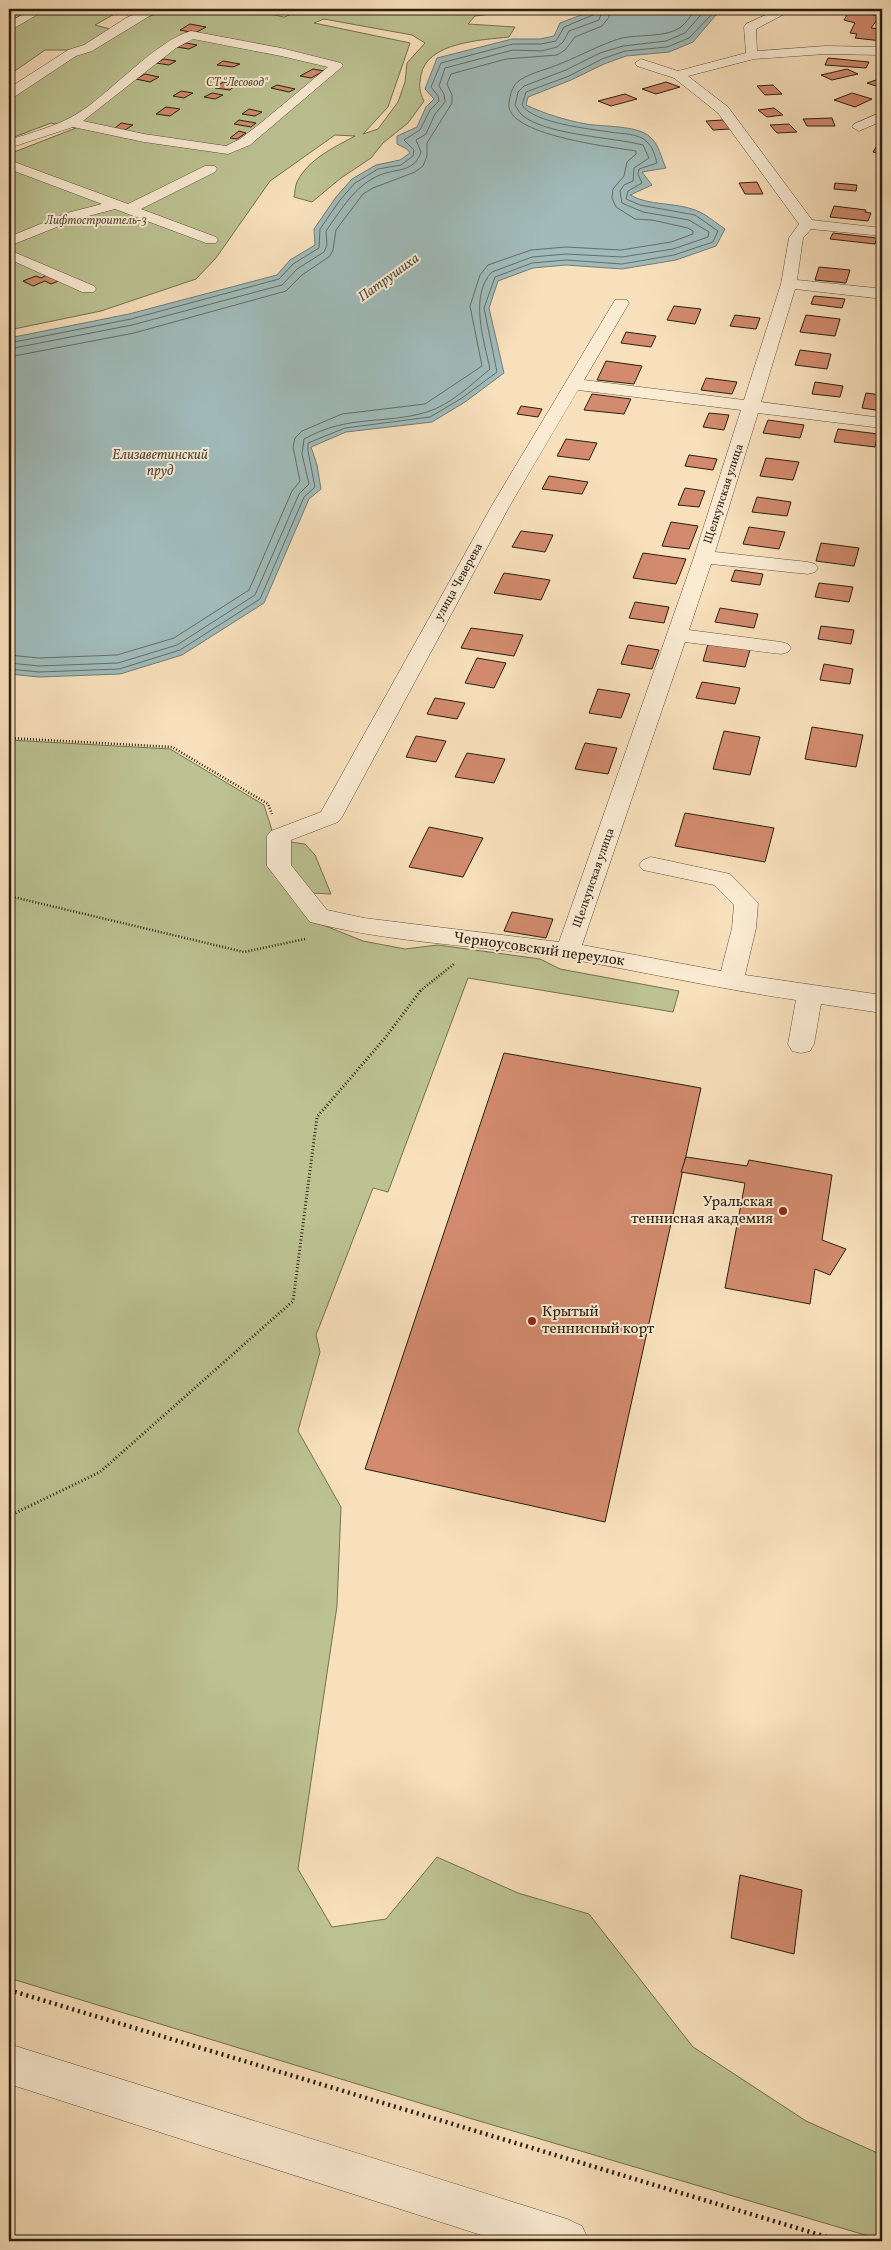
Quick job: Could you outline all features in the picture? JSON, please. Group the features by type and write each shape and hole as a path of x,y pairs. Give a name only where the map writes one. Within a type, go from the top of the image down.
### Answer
{"street":[{"path":"9,27 40,9"},
{"path":"9,94 72,53 88,48 130,21 155,9"},
{"path":"754,55 750,51 750,26 788,9"},
{"path":"9,144 71,122 93,108 172,45 191,35 281,52 337,66 245,142 228,150 144,138 71,122"},
{"path":"678,75 754,55 825,50 882,51"},
{"path":"641,63 678,75 723,110 807,224 882,232"},
{"path":"859,127 882,116"},
{"path":"9,164 211,240"},
{"path":"129,209 210,169"},
{"path":"9,242 72,216 114,205"},
{"path":"9,224 33,232"},
{"name":"Щелкунская улица","path":"568,951 704,557 789,284 796,238 807,224"},
{"path":"9,254 88,290"},
{"path":"789,284 875,293"},
{"name":"улица Чеверева","path":"279,836 330,817 495,516 621,303"},
{"path":"573,384 882,423"},
{"path":"704,557 808,568"},
{"path":"678,635 781,648"},
{"name":"Черноусовский переулок","path":"279,836 279,866 319,916 364,926 482,942 568,951 731,982 882,1004"},
{"path":"651,865 722,879 746,903 744,928 731,982"},
{"path":"801,1044 810,994"},
{"path":"9,2064 567,2241"}],"path":[{"path":"9,738 172,747 268,804 279,836"},
{"path":"9,896 244,952 309,938"},
{"path":"9,1516 100,1472 293,1301 316,1117 385,1038 423,987 482,942"},
{"path":"9,1990 840,2241"}],"green space":[{"path":"9,9 143,9 128,15 118,12 95,25 110,29 77,50 45,50 9,75"},
{"path":"165,9 265,9 255,11 284,17 305,9 504,9 508,12 475,16 468,24 515,27 509,37 457,45 444,49 433,56 425,64 421,75 420,88 424,101 408,123 383,143 371,158 341,178 312,202 294,197 296,184 302,174 323,154 355,136 335,135 270,181 216,258 196,279 101,311 9,330 9,154 76,128 51,123 9,139 9,98 21,88 134,22 167,10","holes":["324,19 412,35 425,43 407,63 405,82 398,102 378,129 363,134 388,107 410,43 314,23"]},
{"path":"9,740 170,749 264,805 275,840 305,844 315,855 331,894 311,893 308,919 363,941 405,949 438,945 540,959 560,969 679,991 673,1012 468,978 388,1192 373,1188 316,1335 320,1352 298,1431 341,1507 337,1606 298,1869 332,1927 386,1919 437,1857 518,1893 589,1914 693,2047 806,2121 882,2155 882,2240 469,2118 9,1978"}],"water":[{"name":"Елизаветинский пруд","path":"597,9 728,9 716,15 693,42 669,52 626,56 604,64 571,80 528,97 526,105 570,121 629,128 645,133 658,147 666,168 642,172 652,185 630,195 645,201 687,208 703,214 725,229 716,246 676,260 622,269 566,265 533,268 498,281 489,308 504,373 465,402 432,422 346,432 311,447 317,465 321,489 309,499 264,603 182,655 120,674 39,677 9,674 9,338 129,314 277,275 290,260 315,245 314,229 336,197 352,179 376,165 400,160 410,153 407,149 397,144 397,136 417,127 426,107 434,99 425,89 437,58 512,39 540,39 554,36 560,23"}],"building":[{"path":"844,9 876,9 873,15 880,16 871,28 880,29 878,33 882,34 882,41 855,38 857,34 850,33 855,23 844,20 847,15 841,14"},
{"path":"190,24 206,27 195,33 180,30"},
{"path":"186,43 197,45 189,49 177,47"},
{"path":"828,58 869,62 866,68 825,65"},
{"path":"164,59 176,61 169,65 156,63"},
{"path":"223,61 240,64 233,67 217,65"},
{"path":"313,69 324,71 311,78 300,76"},
{"path":"847,69 858,74 832,80 821,75"},
{"path":"145,74 159,77 150,82 136,79"},
{"path":"882,78 882,88 867,83"},
{"path":"223,82 237,84 230,90 215,88"},
{"path":"666,82 680,87 656,94 642,89"},
{"path":"277,85 295,89 289,92 271,88"},
{"path":"773,85 782,94 765,95 757,86"},
{"path":"181,91 193,93 184,98 173,96"},
{"path":"212,93 223,95 215,99 204,97"},
{"path":"852,93 872,99 855,107 834,100"},
{"path":"625,94 637,99 611,106 598,101"},
{"path":"166,107 180,109 170,116 156,114"},
{"path":"774,108 783,115 767,117 758,110"},
{"path":"249,109 262,112 255,116 242,114"},
{"path":"832,118 835,126 807,126 803,119"},
{"path":"239,120 256,123 251,127 234,124"},
{"path":"723,120 730,129 713,130 706,121"},
{"path":"121,123 133,125 125,130 114,129"},
{"path":"789,124 797,132 777,133 770,125"},
{"path":"239,131 246,133 237,139 230,138"},
{"path":"880,141 882,141 882,154 873,152"},
{"path":"757,182 763,194 745,194 739,183"},
{"path":"835,183 857,185 856,191 834,189"},
{"path":"834,206 866,210 865,212 871,213 868,221 830,217"},
{"path":"833,233 877,238 875,244 830,239"},
{"path":"819,267 850,270 846,283 815,280"},
{"path":"49,274 61,280 51,284 45,281 33,286 23,281 36,276 41,278"},
{"path":"814,296 845,299 842,308 811,304"},
{"path":"674,306 701,309 695,324 667,320"},
{"path":"735,315 760,318 756,329 730,326"},
{"path":"806,315 840,319 835,336 800,332"},
{"path":"626,332 656,336 651,347 621,343"},
{"path":"800,350 831,354 827,369 795,365"},
{"path":"606,361 642,366 634,384 597,380"},
{"path":"706,378 737,382 732,394 701,390"},
{"path":"815,382 843,386 840,397 812,394"},
{"path":"866,393 882,395 882,411 862,408"},
{"path":"592,394 631,399 624,414 584,410"},
{"path":"521,406 542,409 538,417 517,414"},
{"path":"709,413 729,415 724,430 703,427"},
{"path":"768,420 804,425 800,438 763,433"},
{"path":"838,429 878,434 875,447 834,442"},
{"path":"566,439 597,443 589,460 557,456"},
{"path":"689,455 717,459 713,470 685,466"},
{"path":"766,458 799,462 793,480 760,476"},
{"path":"549,476 588,482 582,494 542,489"},
{"path":"685,488 705,491 699,507 678,505"},
{"path":"757,497 791,502 787,516 752,512"},
{"path":"671,522 698,526 689,549 662,546"},
{"path":"749,527 785,532 779,549 743,544"},
{"path":"521,531 553,535 545,552 512,547"},
{"path":"821,543 859,548 854,566 816,561"},
{"path":"643,553 686,559 676,584 633,578"},
{"path":"735,570 763,574 760,585 731,581"},
{"path":"504,573 550,580 541,600 494,593"},
{"path":"819,583 853,587 849,602 815,597"},
{"path":"635,602 669,607 664,623 629,618"},
{"path":"720,608 758,614 754,628 715,622"},
{"path":"821,626 854,630 851,644 818,639"},
{"path":"471,628 523,635 514,656 461,648"},
{"path":"708,644 750,650 745,667 703,661"},
{"path":"628,645 659,650 652,669 621,664"},
{"path":"477,658 506,663 494,688 465,683"},
{"path":"824,664 853,669 850,684 820,680"},
{"path":"702,682 740,688 735,704 696,698"},
{"path":"598,689 630,694 621,718 589,713"},
{"path":"435,698 465,703 457,719 427,714"},
{"path":"812,727 863,735 856,767 805,759"},
{"path":"724,731 760,737 750,775 713,769"},
{"path":"416,736 446,741 436,762 406,757"},
{"path":"585,743 617,748 608,774 575,769"},
{"path":"467,753 505,759 494,783 455,777"},
{"path":"685,813 774,828 765,862 675,846"},
{"path":"429,827 483,838 463,877 409,867"},
{"path":"512,912 553,919 546,938 504,931"},
{"name":"Крытый теннисный корт","path":"504,1053 701,1088 605,1522 365,1469"},
{"name":"Уральская теннисная академия","path":"686,1157 747,1166 749,1160 832,1175 822,1240 846,1249 830,1275 815,1269 810,1304 725,1288 745,1183 681,1172"},
{"path":"740,1875 802,1890 794,1954 731,1938"}],"place":[{"name":"Уральская теннисная академия","path":"783,1211"},
{"name":"Крытый теннисный корт","path":"532,1321"}],"park label":[{"name":"СТ \"Лесовод\"","path":"237,83"},
{"name":"Лифтостроитель-3","path":"96,221"}],"water label":[{"name":"Патрушиха","path":"389,278"}]}
